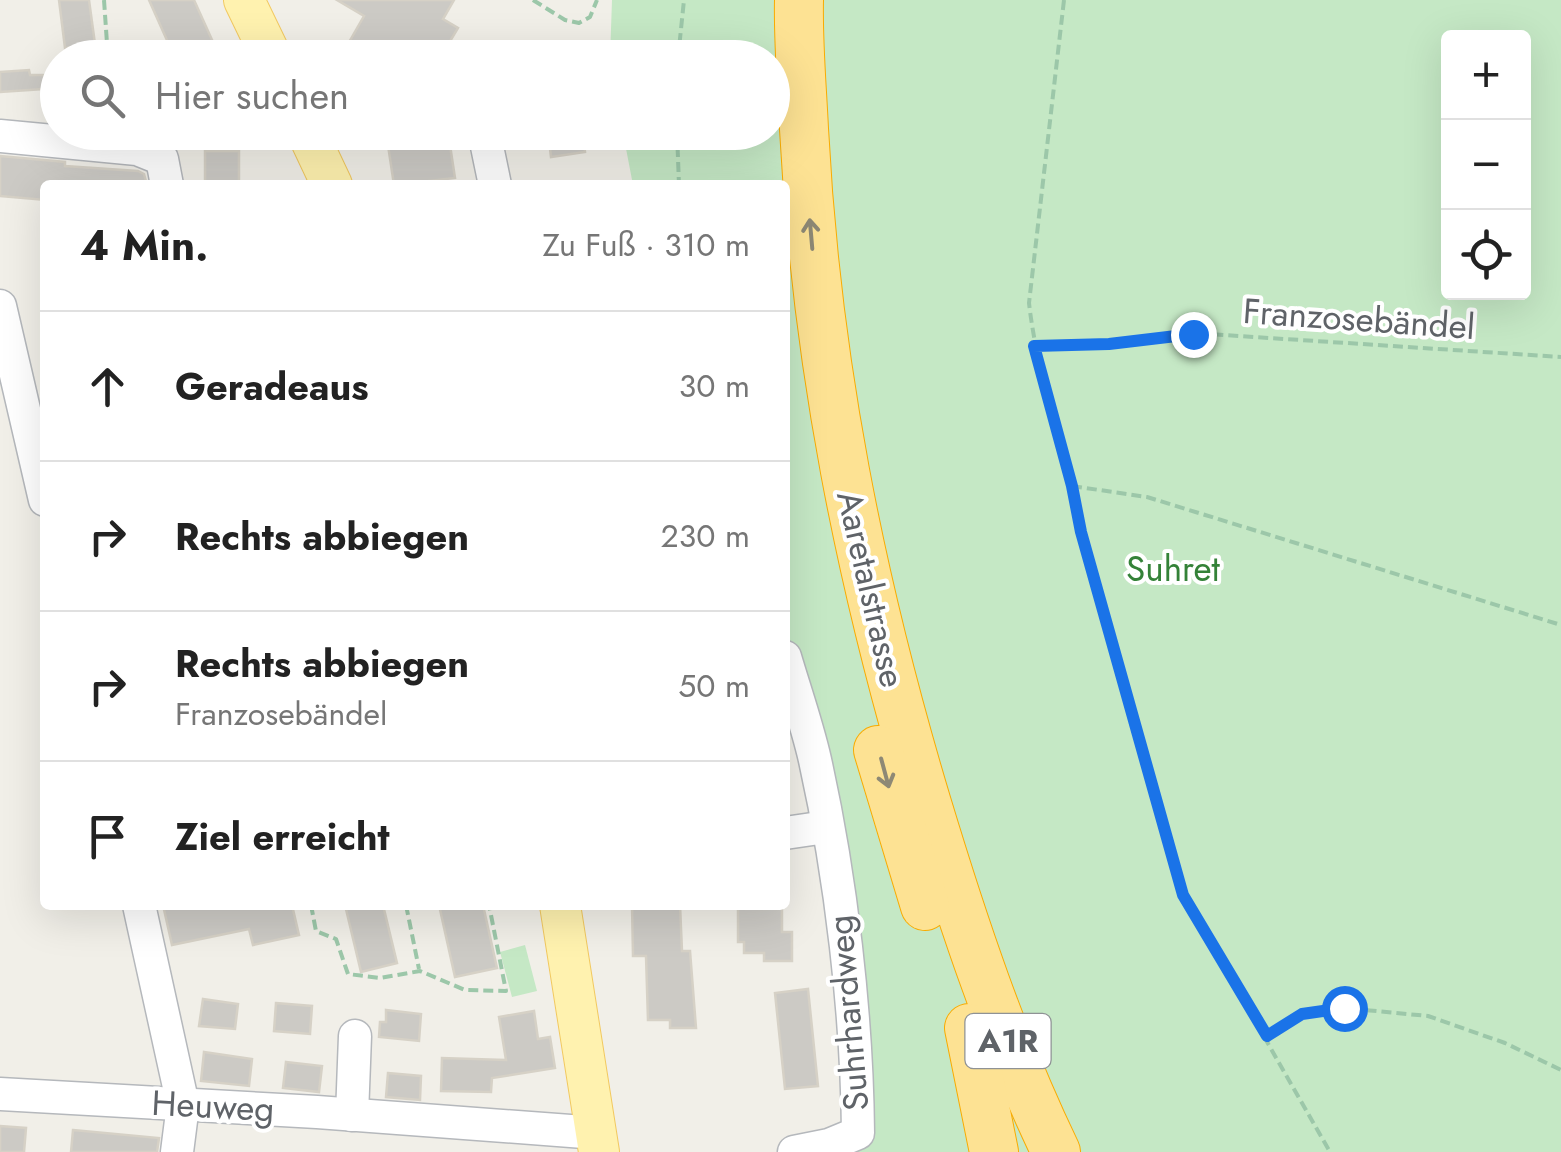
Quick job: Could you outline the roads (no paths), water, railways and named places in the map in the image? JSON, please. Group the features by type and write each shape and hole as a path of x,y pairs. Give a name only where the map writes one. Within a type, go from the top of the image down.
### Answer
{"highway":[{"path":"772,0 773,40"},
{"name":"Aaretalstrasse","path":"799,0 814,262 829,387 866,581 900,712 965,928 1056,1152"},
{"path":"777,150 778,180"},
{"name":"Aaretalstrasse","path":"790,308 800,391 830,559 898,822 970,1028 1024,1152"},
{"path":"965,928 1085,1152"},
{"path":"970,1028 994,1152"}],"main road":[{"path":"244,0 263,40"},
{"path":"315,150 330,180"},
{"path":"561,910 598,1142"}],"street":[{"path":"0,136 40,139"},
{"path":"142,150 162,160 166,180"},
{"path":"487,150 493,180"},
{"path":"0,306 40,478"},
{"name":"Suhrhardweg","path":"790,676 815,759 844,940 858,1082 858,1134 794,1152"},
{"path":"790,832 826,827"},
{"path":"140,910 183,1105 177,1152"},
{"path":"352,1115 355,1036"},
{"name":"Heuweg","path":"0,1094 352,1115 426,1136 598,1142"}],"park label":[{"name":"Suhret","path":"1173,569"}]}
